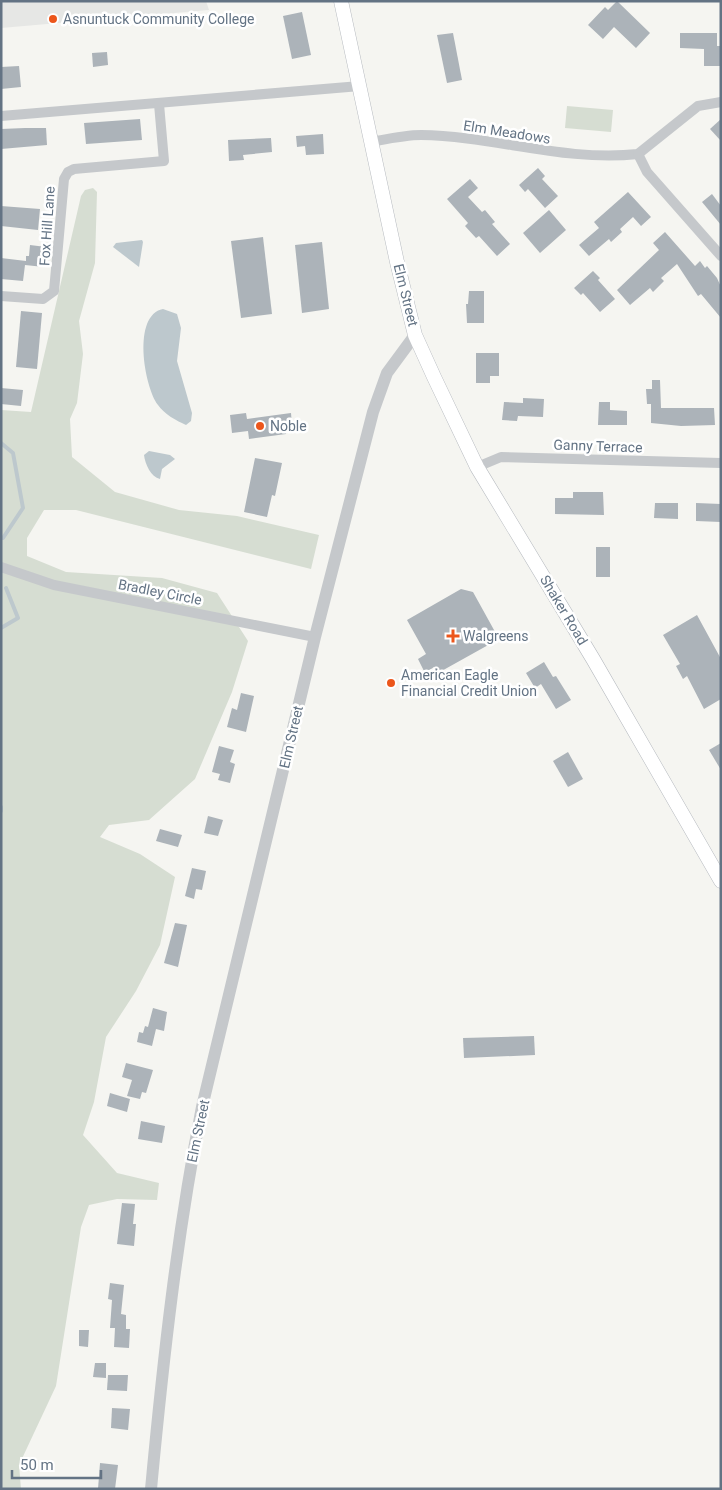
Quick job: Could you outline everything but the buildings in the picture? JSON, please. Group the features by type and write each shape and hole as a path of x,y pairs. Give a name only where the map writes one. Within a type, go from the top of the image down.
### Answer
{"main road":[{"name":"Elm Street","path":"341,1 397,262 416,334"},
{"name":"Shaker Road","path":"416,334 442,396 477,467 594,660 721,881"}],"street":[{"path":"1,116 360,86"},
{"path":"721,102 698,106 638,154 647,172 721,256"},
{"name":"Fox Hill Lane","path":"1,296 42,299 54,291 64,179 68,172 74,169 164,161 159,104"},
{"name":"Elm Meadows","path":"371,142 418,135 446,136 554,154 638,154"},
{"name":"Elm Street","path":"151,1489 174,1278 190,1164 202,1107 315,637 373,412 387,373 416,334"},
{"name":"Ganny Terrace","path":"477,467 501,457 721,463"},
{"name":"Bradley Circle","path":"1,567 54,585 315,637"}],"shaded area":[{"name":"Asnuntuck Community College","path":"1,1 206,1 209,10 1,28"},
{"path":"567,106 613,110 611,132 565,128"},
{"path":"93,188 97,192 95,263 79,321 83,354 77,403 70,419 72,457 115,492 179,510 237,516 319,535 311,569 76,510 44,510 27,538 27,556 66,572 162,578 217,593 248,641 232,692 195,779 149,820 109,825 100,837 140,854 175,877 160,945 136,991 106,1037 94,1102 83,1135 117,1173 159,1183 157,1200 117,1199 89,1205 81,1227 56,1386 19,1465 21,1489 1,1489 1,410 31,412 81,196 85,190"},
{"path":"142,240 139,267 113,247 116,243"},
{"path":"163,309 177,314 181,328 177,361 192,413 191,421 186,425 167,414 158,405 153,396 145,368 144,337 147,324 153,314"},
{"path":"149,451 170,455 175,459 162,469 160,479 151,473 147,466 144,455"}],"waterway":[{"path":"1,443 13,453 23,508 3,538"},
{"path":"1,628 18,618 6,588"}],"place":[{"name":"Asnuntuck Community College","path":"53,19"},
{"name":"Noble","path":"260,426"},
{"name":"Walgreens","path":"453,636"},
{"name":"American Eagle Financial Credit Union","path":"391,683"}]}
